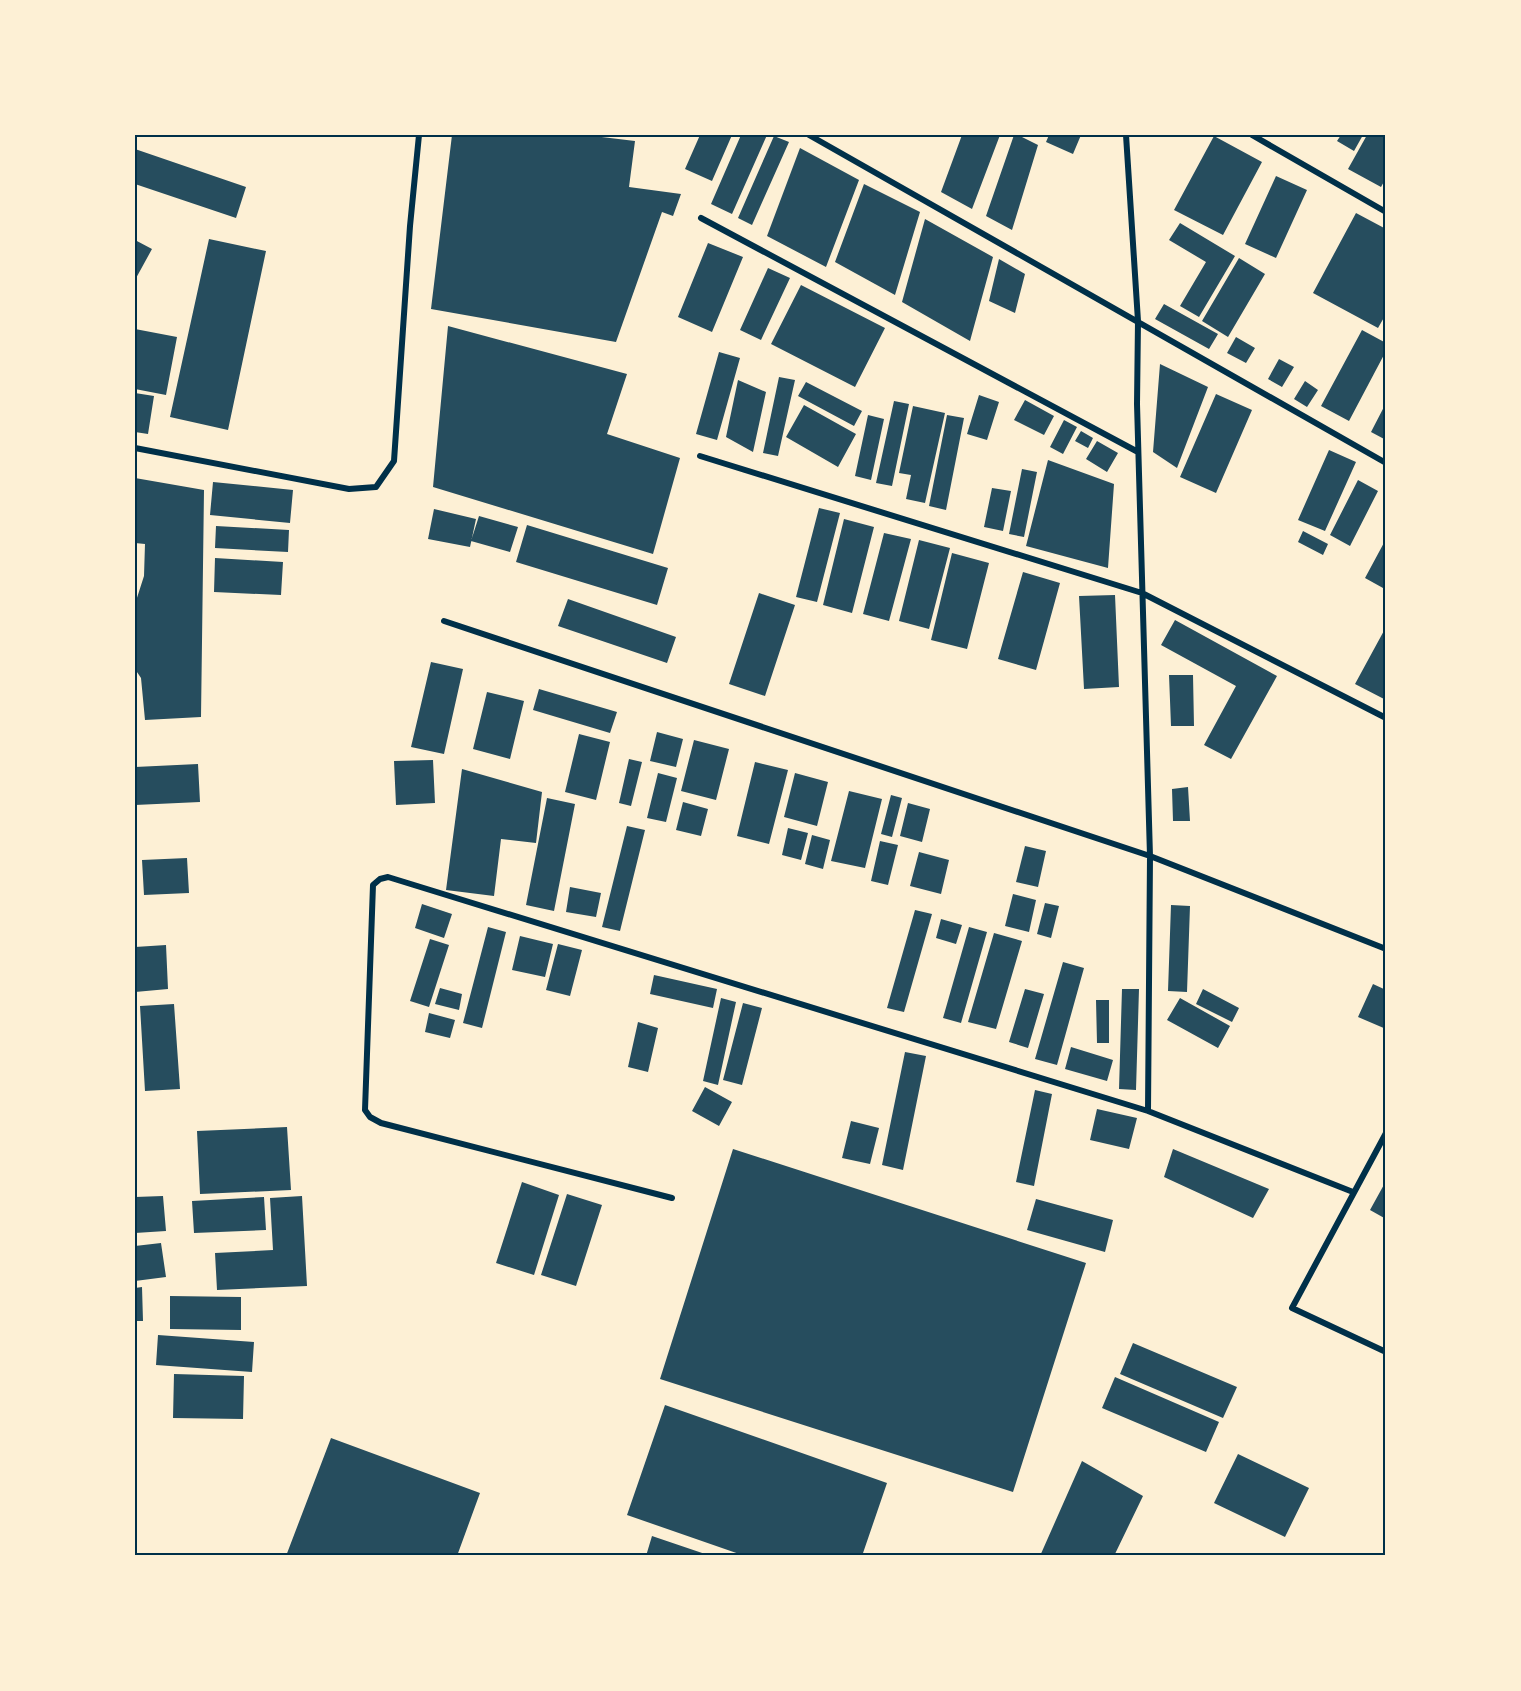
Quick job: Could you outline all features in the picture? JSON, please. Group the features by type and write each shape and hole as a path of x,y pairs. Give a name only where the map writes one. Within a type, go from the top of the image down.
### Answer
{"street":[{"path":"135,448 349,489 376,487 394,461 410,226 419,135"},
{"path":"809,135 1386,464"},
{"path":"1126,135 1138,321 1138,452 1150,856 1148,1111"},
{"path":"1252,135 1386,212"},
{"path":"701,218 1138,452"},
{"path":"700,456 1142,593 1386,718"},
{"path":"444,621 1150,856 1386,949"},
{"path":"672,1198 381,1123 370,1117 365,1110 373,885 380,879 388,877 1148,1111 1353,1192"},
{"path":"1386,1132 1292,1308 1386,1352"}],"building":[{"path":"452,135 585,135 635,141 629,187 681,194 673,216 662,212 616,342 431,309"},
{"path":"700,135 732,135 712,181 685,169"},
{"path":"741,135 767,135 732,214 711,204"},
{"path":"962,135 1000,135 972,209 941,192"},
{"path":"1014,135 1038,145 1012,230 986,216"},
{"path":"1049,135 1081,135 1073,154 1046,142"},
{"path":"1341,135 1363,135 1354,151 1337,141"},
{"path":"1367,135 1386,135 1386,178 1381,187 1348,169"},
{"path":"774,136 789,142 752,225 738,218"},
{"path":"1214,136 1262,162 1223,235 1174,210"},
{"path":"800,148 859,180 826,267 767,236"},
{"path":"135,149 246,187 236,218 135,184"},
{"path":"1276,176 1307,190 1276,258 1245,244"},
{"path":"864,184 920,212 895,295 835,262"},
{"path":"1356,213 1386,229 1386,314 1378,328 1313,293"},
{"path":"925,219 993,257 970,341 902,302"},
{"path":"1180,223 1235,256 1199,317 1180,306 1206,262 1169,240"},
{"path":"209,239 266,251 228,430 170,417"},
{"path":"135,240 152,249 135,280"},
{"path":"708,243 743,257 712,332 678,317"},
{"path":"1239,258 1265,274 1228,337 1202,321"},
{"path":"999,259 1025,274 1015,313 989,301"},
{"path":"768,268 790,278 761,340 740,330"},
{"path":"801,285 885,328 855,387 771,344"},
{"path":"1164,304 1218,334 1209,349 1155,319"},
{"path":"448,326 627,374 607,434 680,458 653,554 433,487"},
{"path":"135,329 177,337 166,395 135,389"},
{"path":"1362,330 1386,343 1386,351 1349,421 1321,406"},
{"path":"1236,337 1255,348 1246,363 1227,353"},
{"path":"719,352 740,358 717,440 696,434"},
{"path":"1279,359 1294,367 1282,387 1268,379"},
{"path":"1160,364 1208,387 1177,468 1153,452"},
{"path":"779,377 795,380 778,456 763,453"},
{"path":"738,380 766,392 753,452 726,437"},
{"path":"1305,381 1318,390 1307,407 1294,399"},
{"path":"806,382 862,411 854,426 798,396"},
{"path":"135,393 154,396 148,434 135,432"},
{"path":"1216,394 1252,410 1216,493 1180,477"},
{"path":"979,395 999,402 987,440 967,434"},
{"path":"1025,400 1054,416 1044,435 1014,420"},
{"path":"894,401 909,404 892,486 876,483"},
{"path":"1386,403 1386,440 1371,432"},
{"path":"804,405 856,434 838,467 786,437"},
{"path":"913,406 945,413 925,503 906,499 911,475 899,473"},
{"path":"868,415 884,419 871,480 855,476"},
{"path":"947,415 964,418 946,510 929,506"},
{"path":"1064,420 1077,427 1063,454 1050,447"},
{"path":"1081,431 1093,438 1088,448 1075,441"},
{"path":"1097,441 1118,453 1107,472 1086,459"},
{"path":"1329,450 1356,462 1325,531 1298,520"},
{"path":"1048,460 1114,484 1108,568 1026,546"},
{"path":"1022,469 1037,472 1024,537 1009,534"},
{"path":"135,478 204,490 201,717 145,720 141,678 135,669 135,604 144,576 145,544 135,543"},
{"path":"1358,480 1378,491 1350,546 1330,535"},
{"path":"213,482 293,490 290,523 210,515"},
{"path":"992,488 1011,491 1003,531 984,527"},
{"path":"819,508 840,513 817,602 796,597"},
{"path":"434,509 476,519 470,547 428,539"},
{"path":"479,516 518,527 510,552 471,541"},
{"path":"844,519 874,527 852,613 823,605"},
{"path":"527,525 668,568 657,605 516,562"},
{"path":"216,526 289,530 288,552 215,548"},
{"path":"1303,531 1328,544 1323,555 1298,542"},
{"path":"884,533 911,539 889,621 863,614"},
{"path":"1386,539 1386,583 1383,588 1365,578"},
{"path":"919,540 950,548 929,629 899,621"},
{"path":"952,553 989,563 967,649 931,640"},
{"path":"215,558 283,562 281,595 214,592"},
{"path":"1023,572 1060,583 1036,670 998,659"},
{"path":"759,593 795,605 765,696 729,684"},
{"path":"1115,595 1119,687 1084,689 1079,596"},
{"path":"568,599 676,637 667,663 558,626"},
{"path":"1175,620 1277,676 1231,759 1204,745 1236,686 1161,645"},
{"path":"1386,627 1386,696 1384,699 1355,684"},
{"path":"431,662 463,669 444,754 411,747"},
{"path":"1169,675 1193,675 1194,726 1171,726"},
{"path":"539,689 617,712 610,733 533,710"},
{"path":"487,692 524,701 510,759 473,749"},
{"path":"657,732 683,739 676,767 650,761"},
{"path":"579,734 610,742 596,800 565,792"},
{"path":"694,740 729,749 716,800 681,791"},
{"path":"629,759 642,762 631,806 619,803"},
{"path":"433,760 435,803 396,805 394,761"},
{"path":"755,762 788,770 769,844 737,836"},
{"path":"198,764 200,802 135,805 135,767"},
{"path":"462,769 542,792 536,843 501,839 494,896 446,890"},
{"path":"658,773 677,778 666,822 647,818"},
{"path":"795,773 828,782 817,826 784,817"},
{"path":"1188,787 1190,821 1173,821 1172,789"},
{"path":"849,791 882,799 865,868 831,861"},
{"path":"891,795 902,798 892,837 881,834"},
{"path":"547,798 575,804 554,911 526,905"},
{"path":"683,802 708,809 701,836 676,830"},
{"path":"908,803 930,809 922,842 900,836"},
{"path":"627,826 645,830 620,931 602,927"},
{"path":"788,828 808,833 801,860 782,855"},
{"path":"812,835 830,840 823,869 805,864"},
{"path":"880,841 898,845 888,885 871,881"},
{"path":"1025,846 1046,851 1038,887 1016,882"},
{"path":"919,852 949,860 941,894 910,886"},
{"path":"187,858 189,893 144,895 142,860"},
{"path":"570,887 601,893 596,917 566,912"},
{"path":"1013,894 1036,900 1029,932 1005,926"},
{"path":"1045,903 1059,906 1051,938 1037,934"},
{"path":"422,904 452,914 444,938 415,928"},
{"path":"1171,905 1190,906 1187,992 1168,991"},
{"path":"915,910 932,914 904,1012 887,1008"},
{"path":"941,919 962,925 956,944 936,938"},
{"path":"488,927 506,932 482,1028 463,1023"},
{"path":"969,927 987,932 961,1023 943,1018"},
{"path":"994,933 1022,941 996,1029 968,1022"},
{"path":"520,936 553,944 545,977 512,970"},
{"path":"430,939 449,945 429,1007 410,1001"},
{"path":"558,944 582,950 570,996 546,990"},
{"path":"166,945 168,989 135,992 135,947"},
{"path":"1063,962 1084,968 1057,1065 1035,1059"},
{"path":"654,975 717,989 713,1008 650,994"},
{"path":"1373,984 1386,990 1386,1029 1358,1017"},
{"path":"440,988 462,994 459,1010 435,1004"},
{"path":"1025,989 1044,994 1028,1048 1009,1042"},
{"path":"1122,989 1139,989 1136,1090 1119,1089"},
{"path":"1203,989 1239,1008 1232,1022 1196,1004"},
{"path":"721,998 736,1002 718,1085 703,1081"},
{"path":"1180,998 1230,1026 1218,1048 1167,1020"},
{"path":"1096,1000 1109,1000 1109,1043 1097,1043"},
{"path":"743,1003 762,1008 742,1085 723,1080"},
{"path":"174,1004 180,1089 145,1091 140,1006"},
{"path":"429,1013 455,1020 450,1038 425,1032"},
{"path":"638,1022 658,1028 648,1072 628,1067"},
{"path":"1071,1047 1113,1060 1107,1081 1065,1069"},
{"path":"905,1052 926,1056 903,1170 882,1165"},
{"path":"705,1087 732,1102 719,1126 692,1111"},
{"path":"1035,1090 1052,1094 1034,1186 1016,1182"},
{"path":"1097,1109 1137,1118 1129,1149 1090,1140"},
{"path":"851,1121 879,1128 870,1164 842,1158"},
{"path":"287,1127 291,1190 200,1194 197,1131"},
{"path":"733,1149 1086,1263 1013,1492 660,1379"},
{"path":"1173,1149 1269,1189 1253,1218 1164,1177"},
{"path":"1386,1181 1386,1219 1370,1210"},
{"path":"522,1182 559,1195 534,1275 496,1263"},
{"path":"567,1194 602,1205 576,1286 541,1275"},
{"path":"163,1196 166,1231 135,1233 135,1197"},
{"path":"302,1196 307,1286 217,1290 215,1253 273,1250 270,1198"},
{"path":"264,1197 266,1230 194,1233 192,1201"},
{"path":"1036,1199 1113,1220 1105,1252 1027,1230"},
{"path":"161,1243 166,1277 135,1281 135,1246"},
{"path":"142,1287 143,1321 135,1321 135,1288"},
{"path":"170,1296 241,1297 241,1330 170,1329"},
{"path":"158,1335 254,1342 252,1372 156,1365"},
{"path":"1133,1343 1237,1387 1223,1418 1120,1374"},
{"path":"174,1374 244,1376 243,1419 173,1418"},
{"path":"1115,1377 1219,1422 1206,1452 1102,1408"},
{"path":"665,1405 887,1483 862,1556 745,1556 627,1515"},
{"path":"331,1438 480,1493 457,1556 286,1556"},
{"path":"1238,1454 1309,1488 1285,1537 1214,1503"},
{"path":"1082,1461 1143,1496 1114,1556 1040,1556"},
{"path":"652,1536 711,1556 646,1556"}]}
